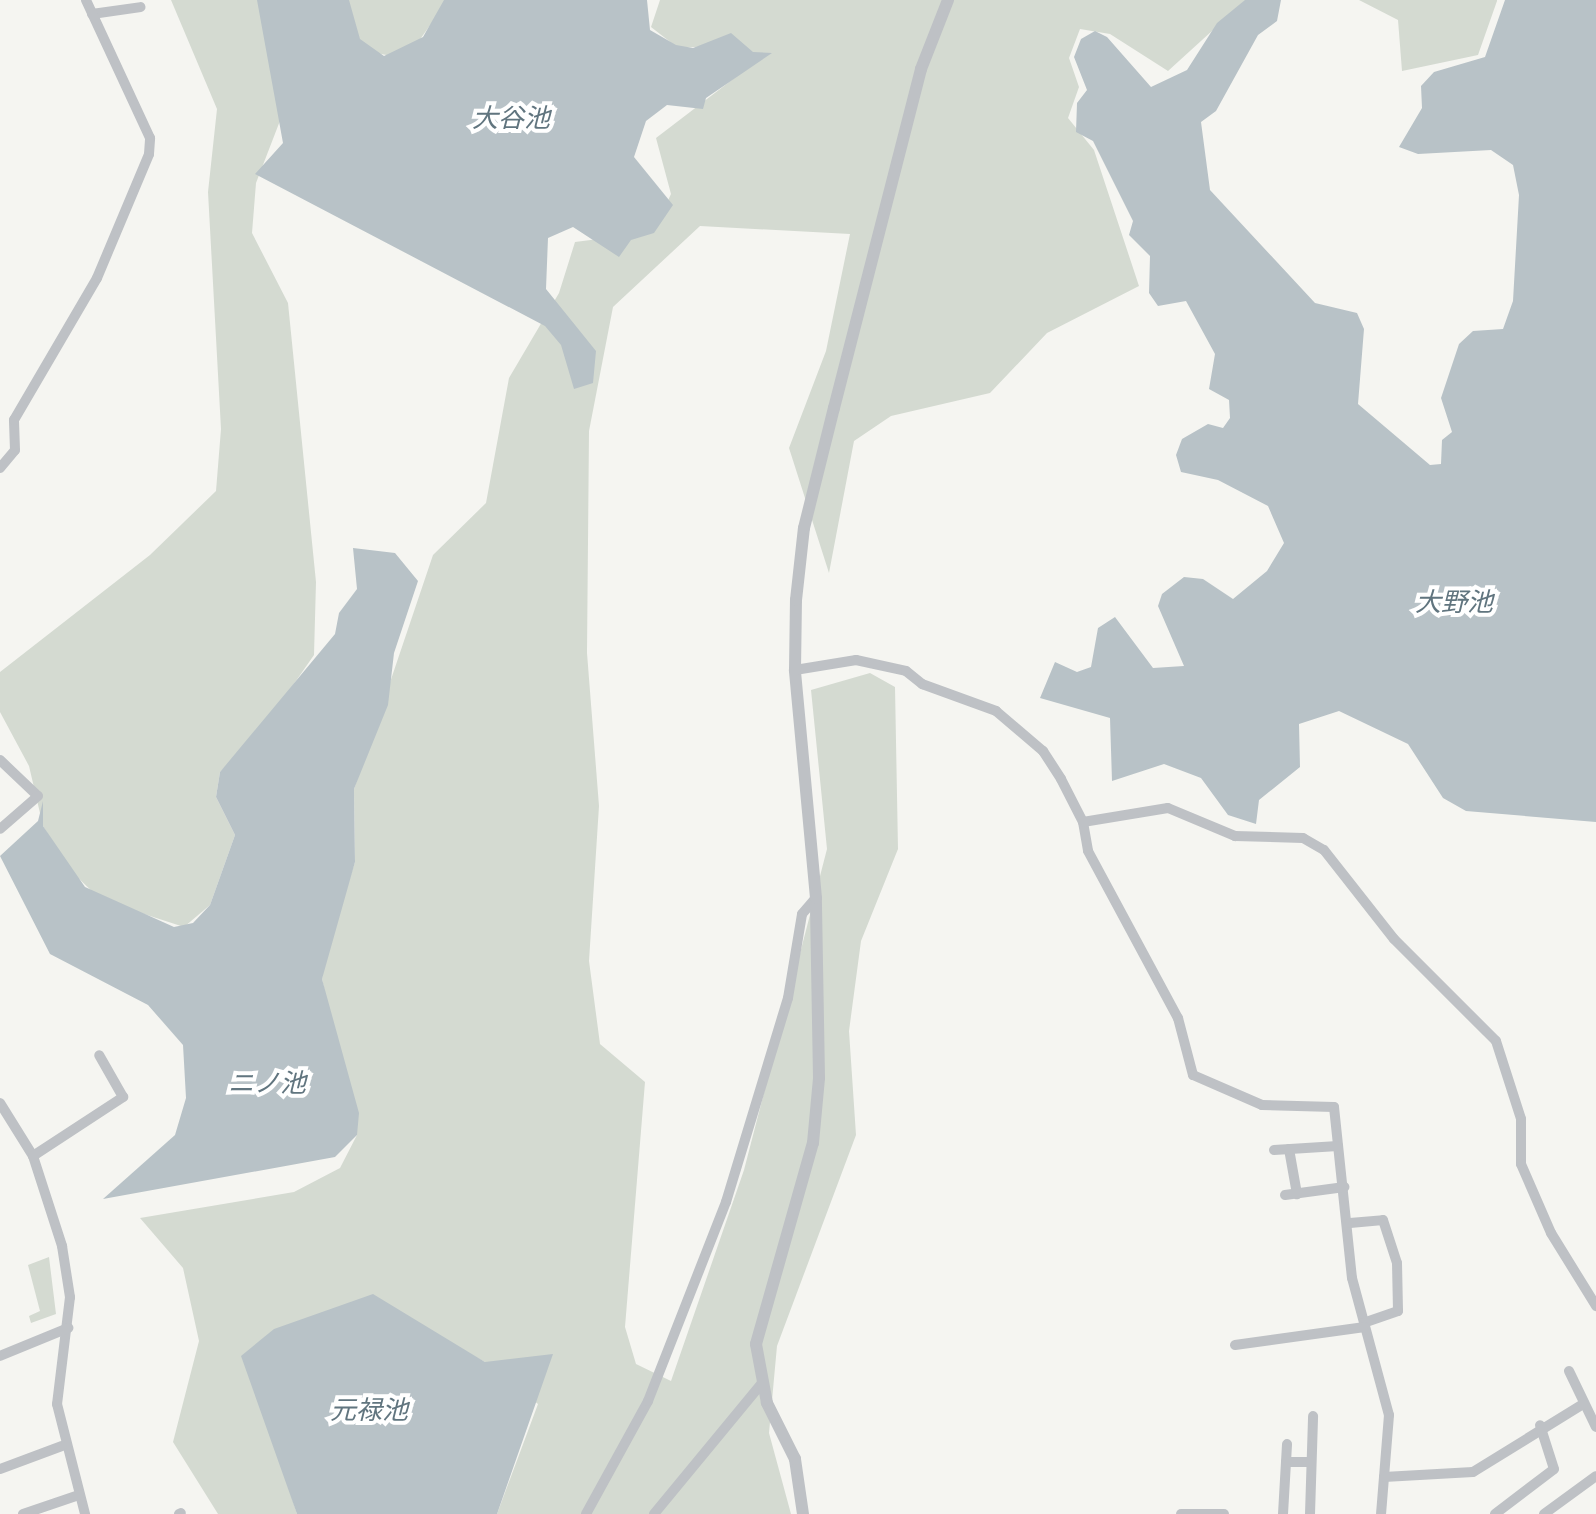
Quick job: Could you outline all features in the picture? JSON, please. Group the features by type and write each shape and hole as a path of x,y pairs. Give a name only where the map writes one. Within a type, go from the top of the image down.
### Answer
{"street":[{"path":"0,468 15,450 14,420 97,278 149,154 150,138 86,0"},
{"path":"803,1514 795,1459 761,1384 756,1344 813,1143 816,898 795,670 804,528 921,69 948,0"},
{"path":"92,14 141,7"},
{"path":"795,670 856,660 906,671 922,684 996,711 1043,751 1083,822 1088,851 1178,1018 1193,1075 1262,1105 1334,1107 1350,1223 1352,1278 1389,1415 1381,1514"},
{"path":"0,829 38,796 2,765"},
{"path":"1083,822 1168,808 1235,836 1303,838 1324,850 1394,939 1496,1041 1521,1119 1521,1164 1594,1300"},
{"path":"586,1514 648,1401 726,1202 788,998 802,914 816,898"},
{"path":"33,1156 123,1097 99,1055"},
{"path":"0,1103 33,1156 62,1246 68,1328 57,1404 62,1446 85,1514"},
{"path":"1274,1150 1338,1146"},
{"path":"1289,1149 1297,1194"},
{"path":"1285,1195 1344,1187"},
{"path":"1235,1345 1364,1325 1398,1311 1397,1263 1383,1220 1350,1223"},
{"path":"0,1356 68,1328"},
{"path":"1569,1371 1596,1427"},
{"path":"654,1514 761,1384"},
{"path":"1384,1477 1473,1472 1540,1425 1583,1404"},
{"path":"1310,1514 1313,1416"},
{"path":"1495,1514 1554,1469 1540,1425"},
{"path":"1283,1514 1287,1444"},
{"path":"0,1469 62,1446"},
{"path":"1286,1462 1311,1462"},
{"path":"1544,1514 1555,1510 1596,1476"},
{"path":"23,1514 79,1495"},
{"path":"1181,1514 1224,1514"}],"shaded area":[{"path":"171,0 259,0 283,113 256,183 252,233 288,303 316,582 314,655 261,731 220,772 216,797 235,835 210,905 184,927 101,900 69,869 43,826 29,766 0,712 0,672 150,555 216,491 221,429 208,192 217,109"},
{"path":"347,0 448,0 406,59 362,50"},
{"path":"660,0 1246,0 1168,71 1110,34 1080,29 1069,58 1079,87 1068,118 1094,150 1139,286 1047,333 990,393 891,416 854,441 829,573 789,448 826,351 850,234 700,226 613,307 589,431 587,653 599,806 589,961 600,1044 645,1082 625,1327 636,1364 671,1381 744,1170 827,849 811,690 870,673 895,687 898,849 861,941 849,1031 856,1135 777,1346 769,1433 791,1514 497,1514 538,1404 485,1362 431,1333 279,1457 297,1514 218,1514 173,1442 199,1341 183,1268 140,1218 294,1192 340,1168 357,1135 322,979 325,952 355,862 354,789 433,555 486,503 509,378 559,293 575,242 653,232 671,194 656,138 741,73 729,45 678,48 651,27"},
{"path":"1359,0 1497,1 1478,55 1402,71 1398,20"},
{"path":"49,1257 56,1314 31,1323 29,1316 40,1311 28,1265"}],"water":[{"name":"大谷池","path":"257,0 349,0 360,39 384,56 423,37 444,0 647,0 650,30 676,45 693,48 731,33 753,52 772,53 706,98 703,109 667,105 646,121 634,157 673,205 654,233 631,240 619,257 573,227 548,238 546,289 596,351 593,383 574,389 561,345 545,326 255,174 283,143"},
{"name":"大野池","path":"1245,0 1281,0 1277,21 1258,35 1216,111 1201,122 1210,190 1315,303 1357,313 1364,329 1358,404 1430,465 1441,464 1442,440 1452,432 1441,398 1459,344 1473,331 1503,329 1513,301 1519,195 1513,165 1491,150 1418,154 1399,147 1422,108 1421,86 1434,72 1485,57 1505,0 1596,0 1596,822 1466,811 1443,798 1408,744 1339,711 1299,724 1300,767 1259,800 1256,824 1228,815 1201,778 1164,764 1112,781 1110,718 1040,698 1055,662 1077,672 1091,667 1098,628 1115,617 1153,668 1184,666 1158,606 1162,594 1184,577 1203,579 1233,599 1267,571 1284,543 1268,506 1218,480 1181,472 1176,455 1182,439 1208,424 1223,428 1230,418 1229,400 1209,389 1215,354 1186,301 1158,306 1149,293 1150,256 1129,235 1133,221 1093,141 1076,132 1077,103 1087,90 1074,57 1081,39 1095,31 1107,37 1151,87 1187,70 1217,23"},
{"name":"ニノ池","path":"353,548 395,553 418,581 394,653 388,705 354,789 355,862 322,979 359,1113 357,1135 335,1157 103,1199 175,1135 186,1098 183,1045 148,1005 50,954 0,856 38,821 43,801 43,826 85,887 174,927 193,923 210,905 235,835 216,797 220,772 335,634 339,613 357,589"},
{"name":"元禄池","path":"373,1294 485,1362 553,1354 497,1514 297,1514 241,1356 274,1329"}]}
